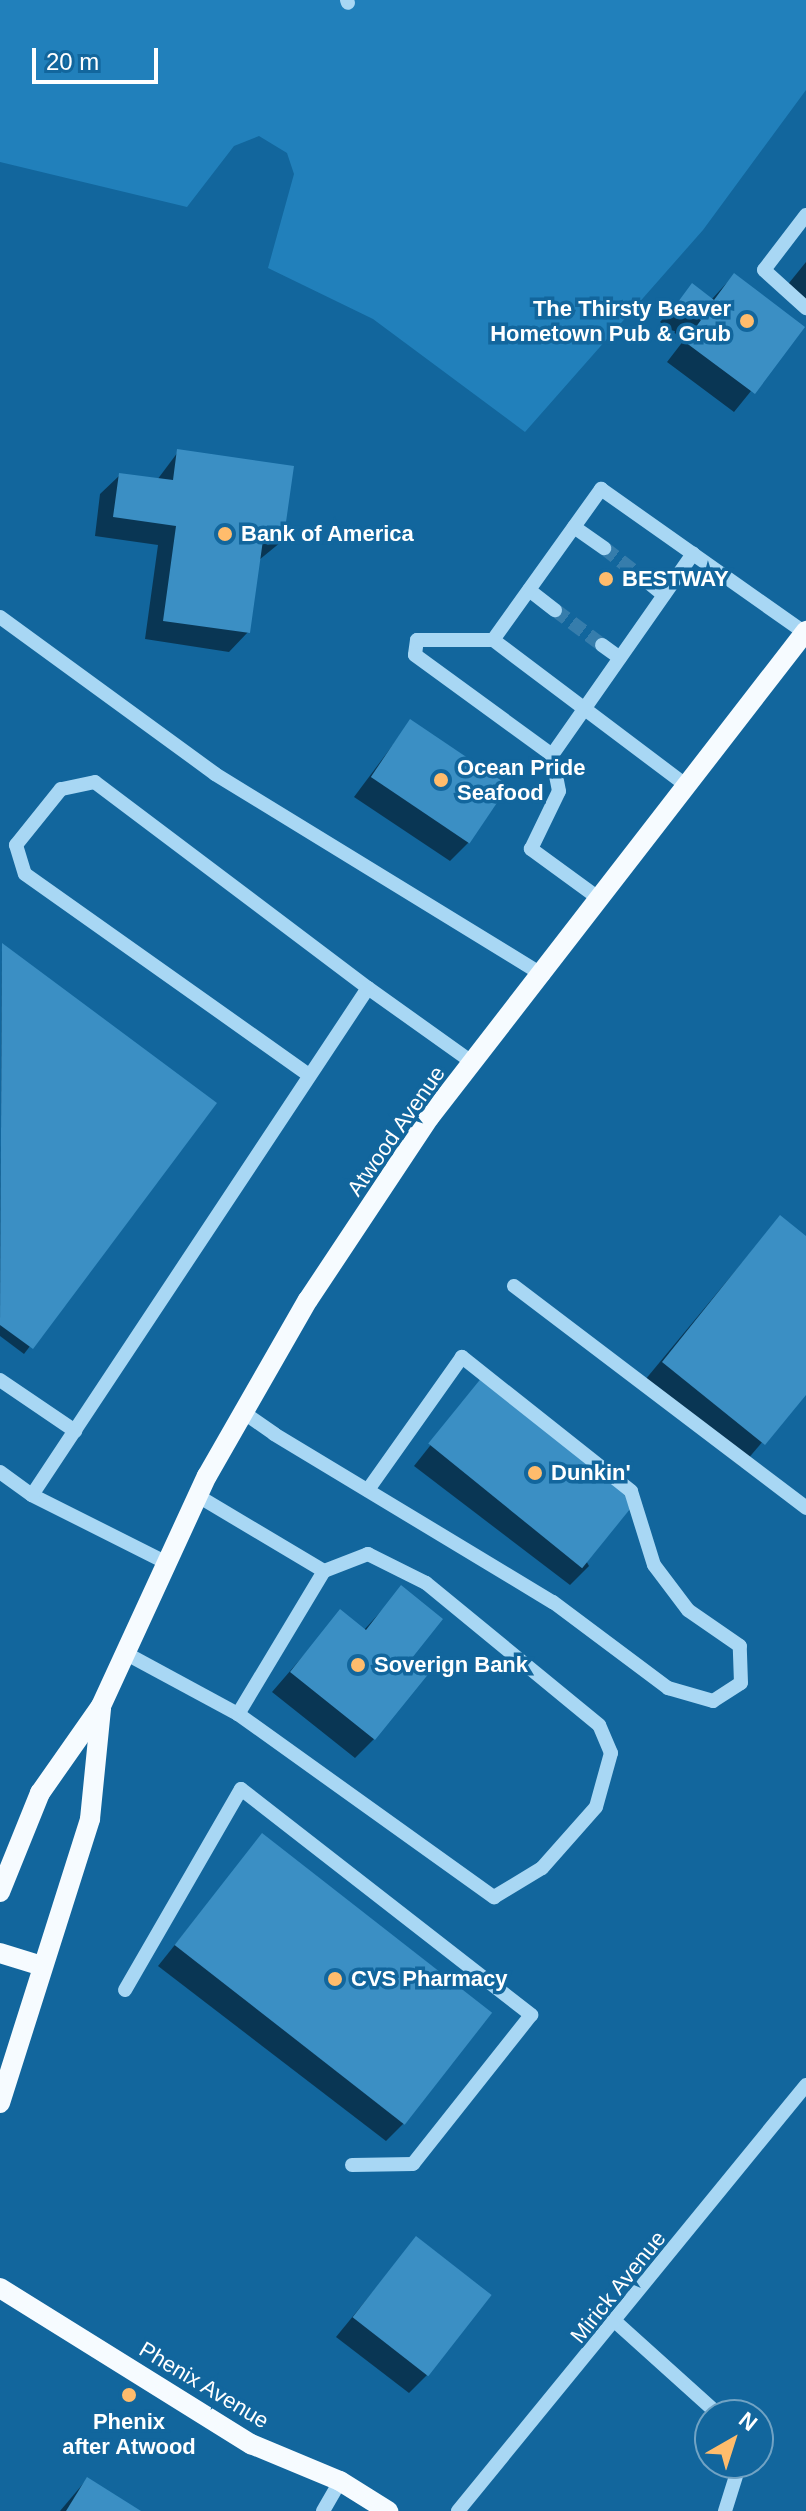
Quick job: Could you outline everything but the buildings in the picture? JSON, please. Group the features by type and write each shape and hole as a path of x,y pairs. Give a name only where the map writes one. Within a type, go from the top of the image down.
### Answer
{"main road":[{"name":"Atwood Avenue","path":"0,1892 40,1793 101,1706 198,1496 308,1300 473,1063 805,632"},
{"name":"Atwood Avenue","path":"0,2103 90,1819 101,1706"},
{"path":"0,1953 42,1966"},
{"name":"Phenix Avenue","path":"0,2288 251,2444 340,2481 388,2511"}],"street":[{"path":"806,215 764,270 806,308"},
{"path":"493,640 601,489 805,632"},
{"path":"574,527 604,548"},
{"path":"552,755 693,554"},
{"path":"649,583 664,595"},
{"path":"529,590 555,610"},
{"path":"0,617 215,774 543,975"},
{"path":"601,900 531,849 559,791 552,755 415,655 417,640 493,640 687,786"},
{"path":"602,645 620,658"},
{"path":"307,1074 25,874 16,845 61,789 95,782 368,988 473,1063"},
{"path":"32,1495 307,1074 368,988"},
{"path":"514,1286 806,1508"},
{"path":"243,1412 368,1490 553,1602 668,1688 713,1701 741,1683 740,1646 688,1610 654,1565 631,1491 462,1357 368,1490"},
{"path":"0,1380 75,1431"},
{"path":"0,1472 32,1495 167,1563"},
{"path":"198,1496 324,1571"},
{"path":"125,1653 238,1714 494,1897 542,1868 596,1807 611,1753 599,1725 426,1583 368,1554 324,1571 238,1714"},
{"path":"125,1990 241,1789 531,2015 413,2164 352,2165"},
{"name":"Mirick Avenue","path":"458,2511 618,2324 806,2085"},
{"path":"618,2324 701,2399"},
{"path":"725,2511 735,2479"},
{"path":"323,2511 340,2481"}],"shaded area":[{"path":"0,0 806,0 806,90 703,230 525,432 373,319 268,268 294,174 287,153 259,136 234,146 187,207 0,162"}],"tunnel":[{"path":"604,548 649,583"},
{"path":"555,610 602,645"}],"place":[{"name":"The Thirsty Beaver Hometown Pub & Grub","path":"747,321"},
{"name":"Bank of America","path":"225,534"},
{"name":"BESTWAY","path":"606,579"},
{"name":"Ocean Pride Seafood","path":"441,780"},
{"name":"Dunkin'","path":"535,1473"},
{"name":"Soverign Bank","path":"358,1665"},
{"name":"CVS Pharmacy","path":"335,1979"},
{"name":"Phenix after Atwood","path":"129,2395"}]}
